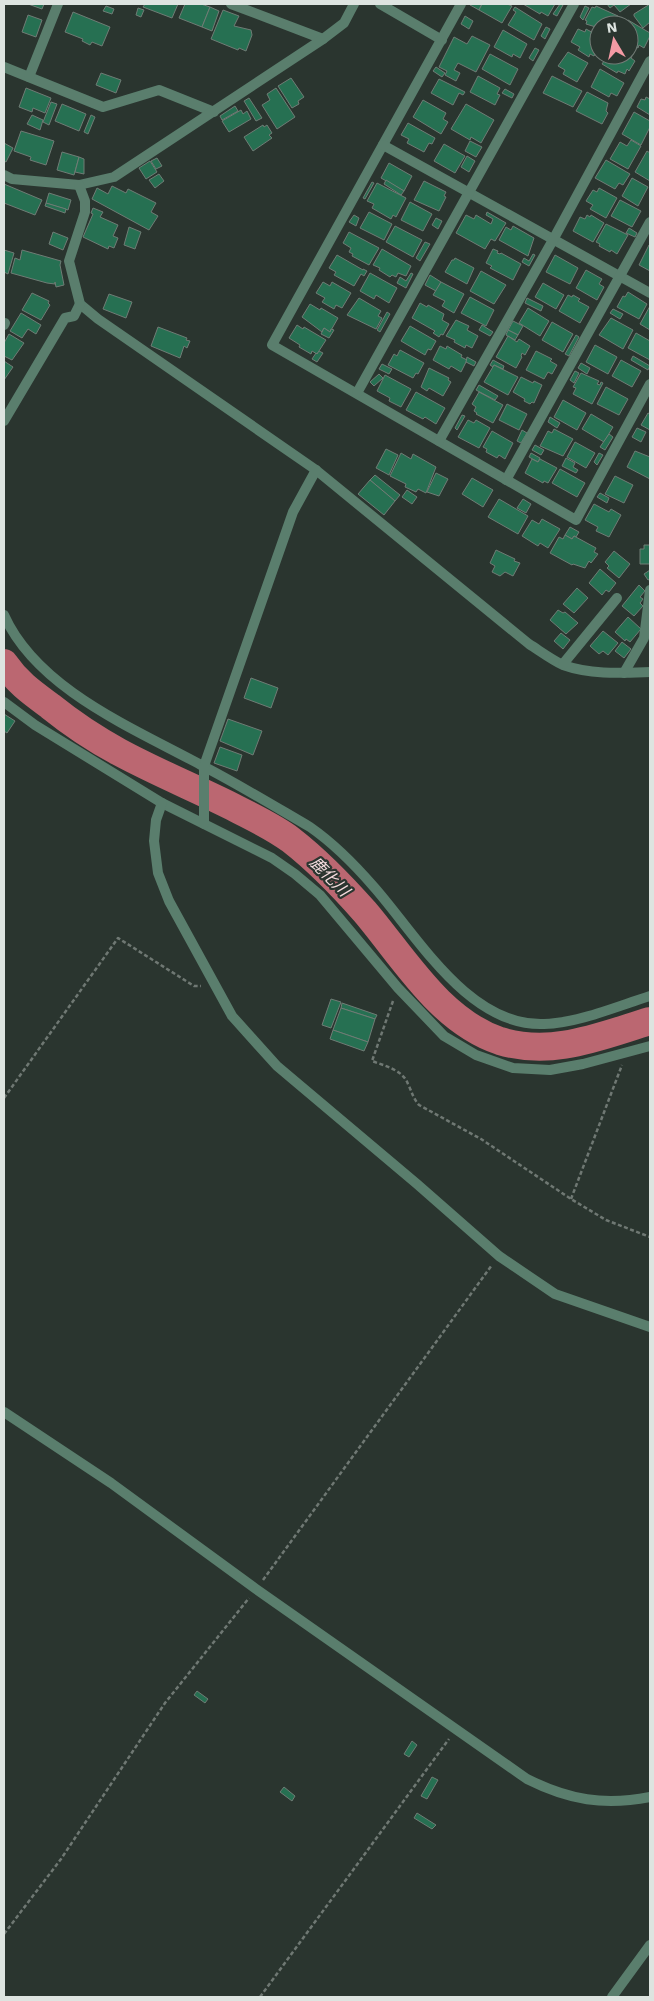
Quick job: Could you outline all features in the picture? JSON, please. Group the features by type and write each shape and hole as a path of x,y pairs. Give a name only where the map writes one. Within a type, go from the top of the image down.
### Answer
{"street":[{"path":"29,77 58,4"},
{"path":"231,4 323,39"},
{"path":"4,175 12,179 79,185 114,177 323,39 344,23 354,4"},
{"path":"380,4 442,40"},
{"path":"461,4 272,345 576,520 648,395 650,384"},
{"path":"357,393 574,4"},
{"path":"439,442 553,240 650,61"},
{"path":"4,67 103,107 159,90 214,112"},
{"path":"383,145 650,293"},
{"path":"79,185 85,201 85,212 69,261 80,304 98,319 316,470 529,644 563,664 598,672 650,672"},
{"path":"506,480 650,222"},
{"path":"4,422 65,318 74,316 80,304"},
{"path":"204,821 204,766 293,512 316,470"},
{"path":"624,672 644,638 650,590"},
{"path":"563,664 617,598"},
{"path":"4,615 19,643 31,658 64,686 132,729 204,766 323,836 373,886 449,976 477,1003 489,1011 516,1022 560,1023 650,996"},
{"path":"4,702 35,725 162,803 204,821 272,858 320,895 398,988 444,1036 476,1056 513,1068 550,1070 583,1064 650,1046"},
{"path":"162,803 156,820 154,841 158,873 169,901 232,1016 277,1066 417,1184 498,1256 554,1294 650,1327"},
{"path":"4,1412 110,1483 256,1589 527,1779 546,1789 588,1801 613,1802 650,1797"},
{"path":"612,1997 650,1945"}],"path":[{"path":"4,1098 118,938 194,986 215,986"},
{"path":"398,988 372,1060 402,1073 408,1082 413,1099 419,1105 481,1139 606,1220 650,1237"},
{"path":"571,1199 627,1053"},
{"path":"4,1934 62,1859 165,1703 256,1589 498,1256"},
{"path":"260,1997 456,1730"}],"building":[{"path":"28,4 44,4 42,9"},
{"path":"145,4 178,4 172,18 143,7"},
{"path":"185,4 201,4 210,7 202,27 179,18"},
{"path":"471,4 482,4 479,10"},
{"path":"482,4 507,4 512,6 502,23 479,10"},
{"path":"523,4 555,4 548,16 541,12 540,14"},
{"path":"560,4 563,5 557,16 553,14"},
{"path":"607,4 631,4 620,12 614,5 610,8"},
{"path":"650,4 650,22 643,28 639,23 639,15 634,14"},
{"path":"106,6 114,9 112,14 103,11"},
{"path":"585,6 589,8 583,20 580,17"},
{"path":"596,6 616,15 589,15 589,25 586,24 587,21 585,20 592,7 595,8"},
{"path":"210,7 219,11 212,31 202,27"},
{"path":"515,7 542,24 534,40 508,25 516,12 513,10"},
{"path":"138,8 144,10 141,17 136,15"},
{"path":"223,10 239,16 234,26 251,30 252,35 246,51 239,48 238,50 211,39"},
{"path":"73,12 110,27 102,46 92,42 90,45 82,41 83,39 65,32"},
{"path":"28,15 42,20 36,37 22,32"},
{"path":"465,16 473,21 469,29 461,24"},
{"path":"639,26 650,33 644,48 639,45"},
{"path":"546,27 550,29 545,39 541,36"},
{"path":"578,29 585,32 586,29 589,31 589,57 578,50 580,47 571,42"},
{"path":"503,30 527,44 520,58 513,54 512,57 494,47"},
{"path":"472,36 490,45 476,72 458,63 454,70 460,73 456,81 445,75 447,71 439,67 454,37 467,44"},
{"path":"535,48 539,50 533,61 529,58"},
{"path":"568,52 588,63 577,82 563,74 565,70 558,66"},
{"path":"490,54 518,69 510,85 482,69"},
{"path":"604,65 633,65 629,71 627,69 625,74 618,71 617,73"},
{"path":"436,67 445,73 442,77 433,71"},
{"path":"600,69 624,83 617,96 611,93 609,97 591,87"},
{"path":"101,73 121,80 116,93 96,85"},
{"path":"478,76 500,88 497,94 500,95 495,105 470,92"},
{"path":"552,76 582,91 573,107 543,93"},
{"path":"291,78 304,97 298,101 299,104 292,108 278,86"},
{"path":"439,79 465,92 463,95 459,93 453,105 431,93"},
{"path":"26,88 51,98 45,113 33,108 32,112 19,107"},
{"path":"276,88 295,117 277,129 262,105 270,100 267,94"},
{"path":"505,89 514,94 512,98 502,93"},
{"path":"587,92 608,103 606,111 608,113 602,124 576,111"},
{"path":"646,97 650,99 650,115 637,107 641,99 645,100"},
{"path":"249,98 262,118 256,121 244,101"},
{"path":"423,100 446,113 443,119 448,122 441,134 413,117"},
{"path":"51,102 57,104 49,125 43,122"},
{"path":"62,104 86,114 79,131 55,121"},
{"path":"466,104 494,120 481,143 471,137 470,140 451,129"},
{"path":"235,106 238,111 222,120 220,116"},
{"path":"241,110 243,114 247,111 251,119 229,132 222,121"},
{"path":"634,112 650,121 650,127 641,145 622,134"},
{"path":"32,115 43,120 40,130 27,124"},
{"path":"91,115 95,117 88,134 84,132"},
{"path":"408,123 435,138 432,144 429,143 424,152 407,143 409,139 401,135"},
{"path":"263,125 264,127 267,125 272,133 269,135 272,138 253,151 244,137"},
{"path":"21,131 54,141 46,165 30,160 31,157 14,151"},
{"path":"631,140 641,146 628,169 610,159 620,142 627,146"},
{"path":"470,141 482,147 476,157 465,151"},
{"path":"4,143 13,148 6,162 4,161"},
{"path":"444,144 465,156 455,173 434,161"},
{"path":"647,151 650,153 650,181 635,172"},
{"path":"62,152 79,157 74,175 57,170"},
{"path":"467,156 475,161 469,172 461,167"},
{"path":"79,157 84,159 84,174 75,172"},
{"path":"157,158 162,166 156,169 151,161"},
{"path":"606,160 630,174 623,185 619,183 615,189 595,178"},
{"path":"150,161 157,172 146,179 139,168"},
{"path":"389,163 412,176 404,191 381,178"},
{"path":"159,174 164,181 155,188 149,180"},
{"path":"632,178 648,187 638,206 622,196"},
{"path":"386,180 404,191 401,195 384,184"},
{"path":"424,181 446,192 444,196 446,197 439,211 414,200"},
{"path":"372,182 374,183 365,199 363,198"},
{"path":"377,183 406,198 396,217 393,215 391,219 372,208 374,204 367,201"},
{"path":"4,184 42,200 35,215 4,203"},
{"path":"112,186 126,193 128,189 156,203 151,212 158,216 149,230 92,199 97,188 108,194"},
{"path":"599,188 617,198 606,218 590,209 593,205 586,201 593,190 597,192"},
{"path":"49,193 71,200 68,210 46,203"},
{"path":"620,200 641,211 632,227 611,216"},
{"path":"410,202 432,214 423,231 401,220"},
{"path":"46,203 66,209 65,213 45,206"},
{"path":"93,208 103,212 100,217 118,225 113,236 118,238 114,248 109,246 108,249 83,237 93,214 91,213"},
{"path":"369,212 392,224 384,240 360,228"},
{"path":"487,212 506,223 495,241 491,239 485,249 456,233 466,215 474,219 476,215 491,224 493,219 486,215"},
{"path":"354,215 359,218 356,226 349,222"},
{"path":"587,215 590,217 591,215 604,223 593,242 573,231 580,217 585,219"},
{"path":"436,218 442,221 438,229 432,225"},
{"path":"606,224 628,235 617,254 599,246 600,244 596,242"},
{"path":"395,226 422,240 413,257 386,242"},
{"path":"513,226 534,238 528,256 499,240 506,227 511,230"},
{"path":"129,227 141,232 135,249 124,245"},
{"path":"629,228 637,233 635,237 626,233"},
{"path":"53,232 68,238 63,250 49,244"},
{"path":"349,232 379,248 369,265 352,256 353,254 349,252 351,248 343,243"},
{"path":"425,242 430,244 420,261 416,258"},
{"path":"650,246 650,271 639,265"},
{"path":"382,249 411,266 406,276 398,273 396,277 392,275 390,277 379,270 380,268 373,265"},
{"path":"493,249 498,251 497,253 501,253 521,264 513,280 490,268 492,266 486,263"},
{"path":"4,250 14,253 8,274 4,272"},
{"path":"22,250 61,261 64,285 56,287 55,282 55,284 47,283 11,273 15,258 20,260"},
{"path":"533,254 535,255 529,266 522,262 524,258 529,261"},
{"path":"337,255 367,271 364,276 361,274 354,286 334,275 336,272 329,268"},
{"path":"555,255 578,268 570,284 546,272"},
{"path":"455,258 474,268 467,284 445,272"},
{"path":"586,270 602,279 599,284 604,287 597,300 576,288"},
{"path":"481,271 506,285 494,304 470,291"},
{"path":"370,273 397,288 389,303 376,295 374,299 360,291"},
{"path":"411,273 413,274 406,288 397,283 400,277 406,281"},
{"path":"430,275 441,282 436,291 425,285"},
{"path":"323,282 330,286 332,282 351,293 342,308 336,305 334,309 322,302 325,298 316,293"},
{"path":"441,282 464,294 454,313 442,306 445,301 433,295"},
{"path":"543,283 564,295 556,309 535,297"},
{"path":"628,292 647,304 639,319 617,307 623,296 625,297"},
{"path":"32,293 49,301 50,305 41,320 22,310"},
{"path":"109,294 132,302 126,318 103,309"},
{"path":"568,295 572,297 573,295 580,299 578,301 589,307 580,323 559,311"},
{"path":"470,297 494,310 486,326 461,313"},
{"path":"359,298 381,311 378,316 382,318 376,329 347,315"},
{"path":"527,298 543,306 541,311 525,303"},
{"path":"420,303 427,307 428,305 444,314 442,320 449,324 443,335 441,334 439,337 433,333 435,331 412,318"},
{"path":"310,304 338,318 330,332 324,328 322,332 302,317"},
{"path":"650,306 650,330 640,324"},
{"path":"528,308 549,321 540,336 519,323"},
{"path":"613,309 623,314 620,319 610,313"},
{"path":"387,312 390,314 380,332 377,330"},
{"path":"21,313 41,325 36,334 28,329 22,338 10,331"},
{"path":"611,318 633,330 623,349 599,335"},
{"path":"456,320 469,326 467,330 478,336 472,348 466,345 465,348 446,336"},
{"path":"513,321 523,326 518,335 508,330"},
{"path":"552,322 573,334 563,352 542,340"},
{"path":"297,325 326,340 317,354 312,351 311,354 289,338"},
{"path":"482,325 493,332 490,336 479,330"},
{"path":"410,326 436,341 431,350 428,349 425,355 401,341"},
{"path":"158,327 187,338 186,340 190,341 187,348 184,346 180,358 151,346"},
{"path":"324,328 330,332 331,329 334,330 329,338 321,334"},
{"path":"508,330 518,335 515,340 506,335"},
{"path":"636,333 650,341 650,360 628,348"},
{"path":"9,334 24,343 12,360 4,356 4,343"},
{"path":"576,335 579,337 569,356 565,354"},
{"path":"508,336 517,342 519,339 530,346 525,355 522,353 516,368 496,357"},
{"path":"595,345 617,357 608,374 586,362"},
{"path":"440,346 446,349 447,346 467,360 461,372 451,366 449,369 433,360"},
{"path":"400,350 424,363 418,374 416,373 413,378 388,365 394,354 397,356"},
{"path":"319,351 323,353 317,362 312,359"},
{"path":"536,351 552,359 550,361 557,365 552,374 548,372 544,379 526,370"},
{"path":"633,356 650,366 648,370 631,360"},
{"path":"467,357 476,362 474,366 466,362"},
{"path":"493,360 504,366 503,369 490,365"},
{"path":"621,360 641,371 632,387 612,376"},
{"path":"4,361 13,367 4,380"},
{"path":"581,363 590,368 587,374 578,368"},
{"path":"382,364 392,369 389,374 379,369"},
{"path":"494,365 518,377 508,395 484,382"},
{"path":"429,368 449,378 448,380 451,382 443,396 429,388 427,391 421,387"},
{"path":"575,371 579,373 574,383 570,380"},
{"path":"581,373 599,381 597,384 603,383 592,404 573,394 576,388 573,387"},
{"path":"379,374 383,378 374,386 370,382"},
{"path":"385,375 411,389 401,407 389,401 390,398 377,391"},
{"path":"521,377 542,385 534,403 530,404 524,401 525,399 513,392"},
{"path":"479,385 498,396 495,400 476,390"},
{"path":"606,387 628,399 619,415 597,404"},
{"path":"416,392 445,408 436,424 425,417 423,419 406,410"},
{"path":"479,392 503,405 493,423 474,411 476,407 472,404"},
{"path":"563,400 586,413 577,430 554,417"},
{"path":"507,404 527,414 519,430 499,420"},
{"path":"648,413 650,414 650,430 641,425"},
{"path":"591,414 613,427 604,442 582,429"},
{"path":"462,415 465,416 457,430 455,428"},
{"path":"550,417 560,423 557,428 548,422"},
{"path":"468,420 474,423 476,420 490,428 479,448 458,437"},
{"path":"637,428 646,432 641,442 632,437"},
{"path":"554,429 573,439 563,456 540,446 548,431 552,433"},
{"path":"522,430 527,433 521,443 517,441"},
{"path":"492,431 513,443 505,459 499,455 497,458 486,452 487,449 483,447"},
{"path":"609,434 613,437 605,450 600,447"},
{"path":"575,442 595,453 586,468 567,457"},
{"path":"535,445 544,450 541,455 532,450"},
{"path":"386,449 398,455 389,475 376,468"},
{"path":"635,451 650,457 650,479 627,467"},
{"path":"401,453 411,459 413,454 436,467 426,493 418,489 416,492 405,487 406,484 390,476"},
{"path":"531,453 540,458 538,462 529,457"},
{"path":"599,453 603,455 597,465 594,462"},
{"path":"566,458 575,463 573,467 578,470 576,473 562,466"},
{"path":"532,459 538,462 540,459 557,468 548,483 544,481 543,483 525,473"},
{"path":"560,469 585,483 577,497 552,483"},
{"path":"436,473 448,479 439,496 427,492"},
{"path":"375,475 400,495 395,501 370,480"},
{"path":"615,476 633,485 624,503 605,494"},
{"path":"472,478 493,490 483,507 462,494"},
{"path":"370,480 395,501 384,515 358,494"},
{"path":"407,490 417,497 412,504 402,497"},
{"path":"600,493 609,498 607,503 597,497"},
{"path":"499,499 528,516 518,534 488,517"},
{"path":"523,499 531,504 526,513 517,508"},
{"path":"594,504 609,512 611,509 621,515 609,537 596,531 598,527 585,520"},
{"path":"542,519 560,529 548,548 540,543 538,546 522,536 532,520 539,524"},
{"path":"570,527 579,532 572,539 565,535"},
{"path":"565,535 572,539 574,536 596,548 594,552 598,554 591,563 589,561 585,568 572,565 550,553 559,537 563,539"},
{"path":"644,545 650,545 650,564 640,564 640,549 644,549"},
{"path":"496,550 520,563 513,576 505,572 500,576 492,572 495,566 490,563"},
{"path":"614,551 630,564 619,578 607,568 609,566 605,562"},
{"path":"600,569 616,583 609,592 606,590 602,595 589,583"},
{"path":"650,570 650,579 648,580 644,574"},
{"path":"639,585 645,591 640,597 643,599 640,603 643,606 634,616 622,606"},
{"path":"577,588 588,598 574,613 563,604"},
{"path":"558,610 563,613 565,612 578,623 566,634 550,620"},
{"path":"628,617 641,629 630,642 626,639 625,641 615,632"},
{"path":"603,631 618,643 608,655 603,651 599,654 590,646"},
{"path":"561,633 570,640 563,649 554,641"},
{"path":"622,642 631,649 624,658 615,651"},
{"path":"251,678 278,688 271,708 244,698"},
{"path":"4,714 15,721 7,733 4,731"},
{"path":"228,719 262,731 253,755 220,741"},
{"path":"220,747 242,755 237,771 214,763"},
{"path":"331,999 341,1002 331,1028 322,1025"},
{"path":"342,1003 377,1015 375,1019 341,1008"},
{"path":"341,1008 375,1019 368,1042 333,1030"},
{"path":"333,1030 368,1042 364,1051 330,1039"},
{"path":"197,1691 208,1699 205,1703 194,1695"},
{"path":"412,1741 417,1745 409,1757 404,1754"},
{"path":"432,1777 438,1780 427,1799 421,1796"},
{"path":"284,1787 295,1796 292,1801 280,1792"},
{"path":"417,1813 436,1825 432,1829 414,1818"}],"waterway":[{"name":"鹿化川","path":"4,663 14,676 31,692 101,742 255,818 291,840 339,883 441,1004 479,1032 500,1041 520,1045 558,1046 595,1038 650,1021"}]}
